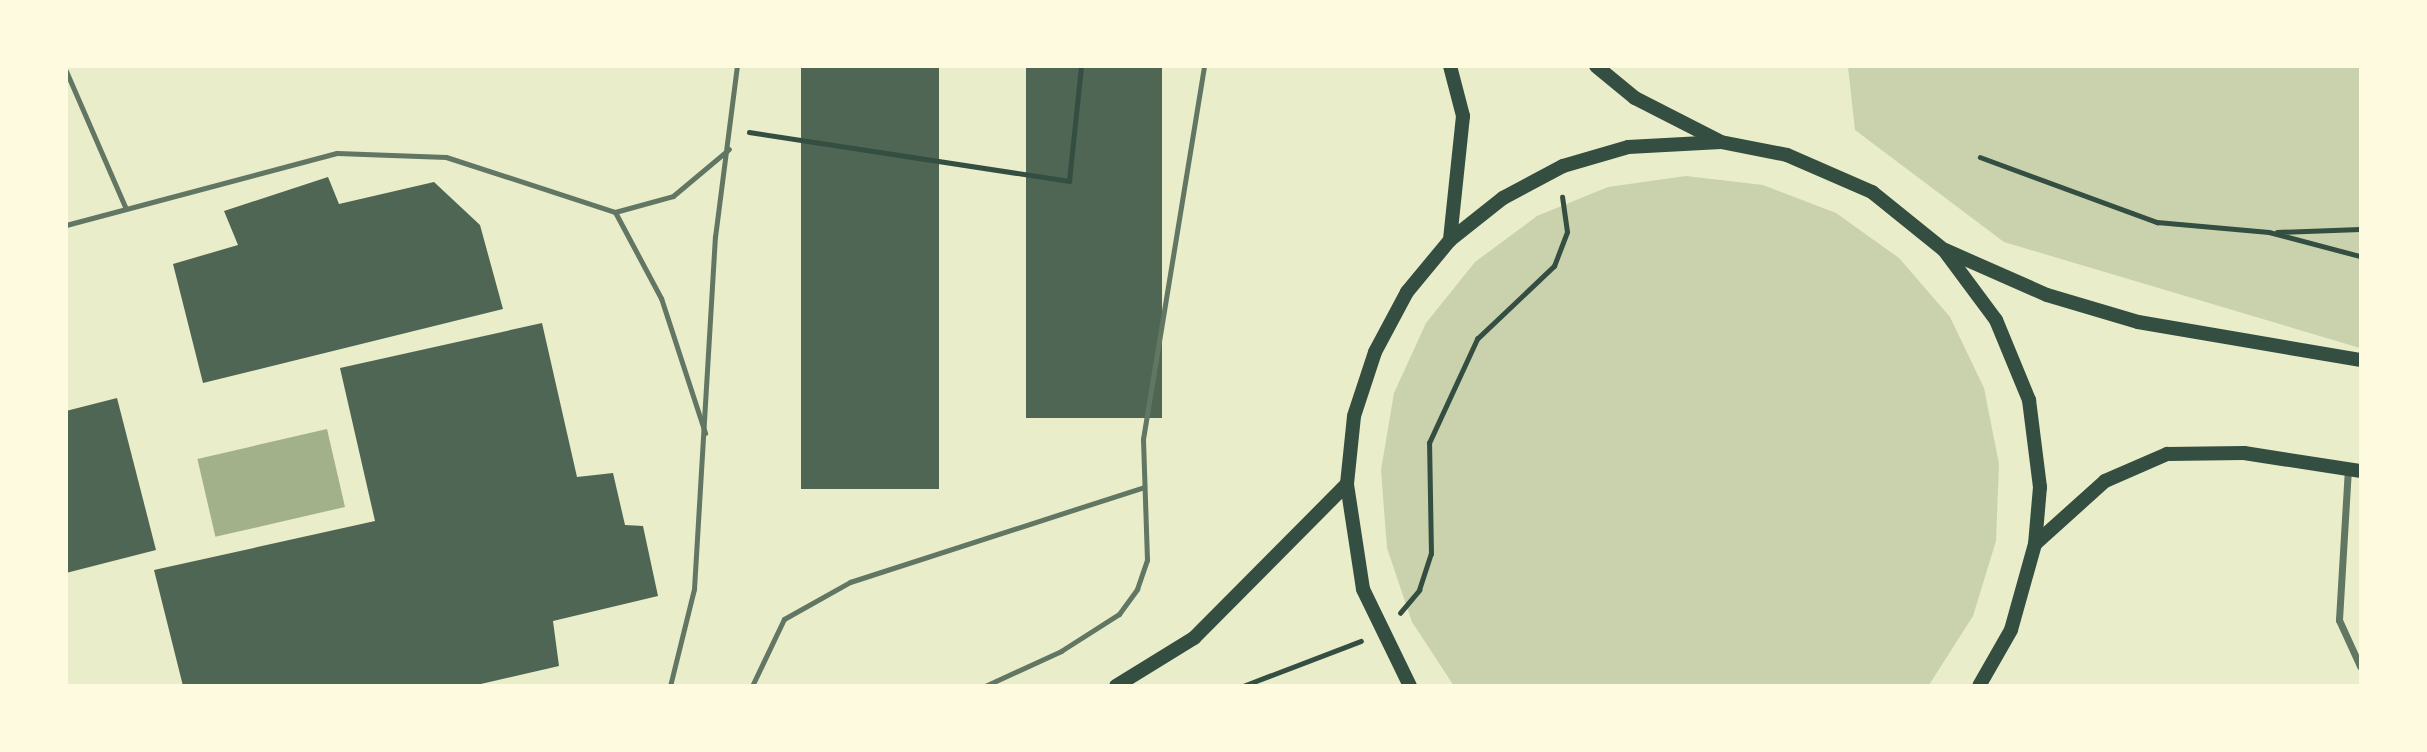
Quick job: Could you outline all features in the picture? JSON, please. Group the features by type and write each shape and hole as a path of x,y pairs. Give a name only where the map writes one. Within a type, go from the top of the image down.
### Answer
{"main road":[{"path":"1450,66 1463,117 1450,240"},
{"path":"1596,66 1635,98 1721,142"},
{"path":"1410,685 1363,589 1347,484 1354,416 1374,352 1407,292 1450,240 1503,198 1563,166 1628,147 1721,142 1787,155 1872,192 1944,250 1996,320 2029,400 2040,487 2035,544 2011,630 1979,685"},
{"path":"1944,250 2047,295 2138,322 2361,360"},
{"path":"2035,544 2105,481 2167,454 2244,453 2354,469"},
{"path":"1116,685 1194,638 1347,484"}],"street":[{"path":"2354,469 2339,620 2361,666"}],"lane":[{"path":"670,685 694,589 715,237 729,149 737,66"},
{"path":"985,685 1061,651 1119,614 1137,589 1147,560 1143,439 1203,66"},
{"path":"66,71 126,209"},
{"path":"66,225 337,153 446,157 615,212 673,196 729,149"},
{"path":"615,212 661,298 705,433"},
{"path":"752,685 784,619 850,582 1144,487"}],"path":[{"path":"731,129 1069,181 1081,66"},
{"path":"1980,157 2157,222 2269,232 2361,229"},
{"path":"1243,685 1385,634 1419,590 1431,554 1429,443 1477,339 1554,266 1567,232 1562,197"},
{"path":"2269,232 2361,257"}],"shaded area":[{"path":"1848,67 2360,67 2360,348 2004,242 1855,130"},
{"path":"1686,176 1763,185 1836,213 1899,258 1950,317 1984,388 1999,464 1996,541 1973,616 1929,685 1454,686 1412,622 1387,548 1381,470 1394,393 1426,323 1475,262 1537,216 1608,187"},
{"path":"327,429 345,507 215,537 197,459"}],"building":[{"path":"801,66 939,66 939,489 801,489"},
{"path":"1026,66 1162,66 1162,418 1026,418"},
{"path":"328,177 339,204 434,182 480,225 503,309 203,383 173,264 238,245 224,211"},
{"path":"542,323 577,477 613,473 625,525 643,526 658,596 553,621 559,666 472,686 183,686 154,570 375,521 340,368"},
{"path":"117,398 156,550 66,573 66,411"}]}
